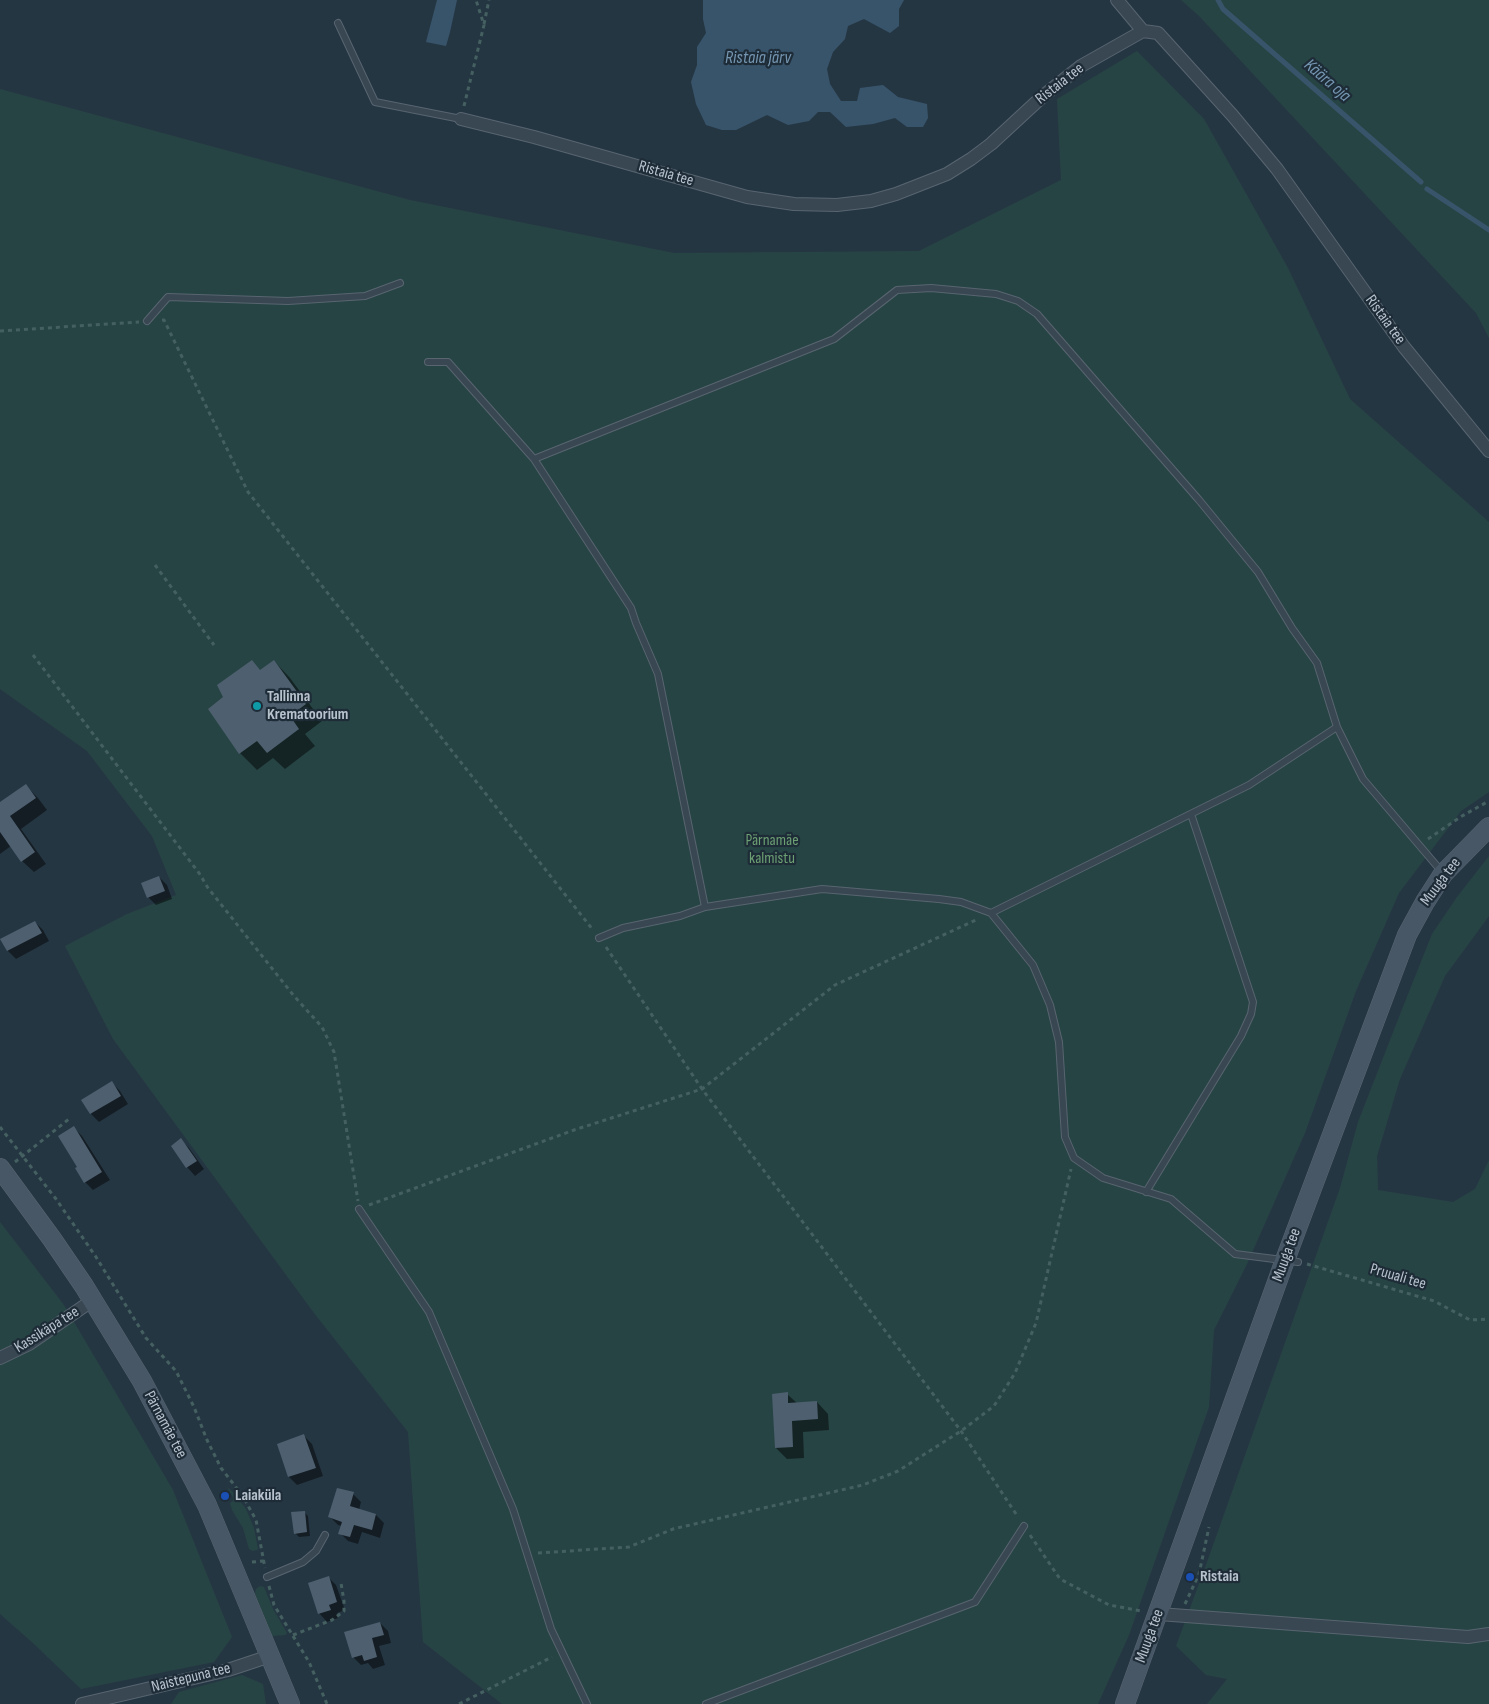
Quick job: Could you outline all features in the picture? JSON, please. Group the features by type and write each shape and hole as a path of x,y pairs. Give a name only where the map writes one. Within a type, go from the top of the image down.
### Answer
{"main road":[{"name":"Muuga tee","path":"1125,1704 1292,1261 1407,935 1443,874 1489,827"},
{"name":"Pärnamäe tee","path":"1,1170 94,1300 142,1382 207,1505 290,1704"}],"street":[{"path":"1117,0 1142,31"},
{"name":"Ristaia tee","path":"461,119 534,137 747,197 794,204 837,205 872,201 896,194 947,174 991,144 1043,96 1081,66 1142,31 1158,33 1239,123 1277,169 1404,347 1489,451"},
{"name":"Kassikäpa tee","path":"0,1358 29,1344 94,1300"},
{"path":"1159,1614 1468,1637 1489,1634"},
{"name":"Naistepuna tee","path":"82,1704 228,1670 270,1656"}],"lane":[{"path":"338,23 375,102 461,119"},
{"path":"147,321 168,297 307,300 365,296 400,283"},
{"path":"534,459 834,339 897,290 931,288 996,294 1018,301 1037,314 1199,500 1258,572 1292,628 1317,664 1336,727 1363,779 1443,874"},
{"path":"428,362 448,362 534,459 632,608 636,623 658,674 705,907"},
{"path":"991,913 1250,785 1336,727"},
{"path":"1146,1192 1241,1036 1252,1014 1252,1002 1191,814"},
{"path":"599,938 623,928 680,916 705,907 822,889 961,902 991,913 1033,965 1050,1006 1059,1042 1065,1137 1074,1158 1103,1178 1171,1199 1235,1254 1292,1261"},
{"path":"359,1208 429,1312 513,1509 551,1629 587,1704"},
{"path":"706,1704 975,1602 1024,1526"},
{"path":"266,1578 303,1562 316,1551 325,1535"}],"path":[{"path":"476,0 484,25"},
{"path":"461,119 489,0"},
{"path":"0,331 164,320 248,492 564,896 599,938 702,1089 961,1431 1060,1579 1110,1605 1159,1614"},
{"path":"155,565 214,645"},
{"path":"34,655 199,873 208,888 294,996 322,1027 334,1052 359,1208 574,1130 702,1089 835,985 991,913"},
{"path":"1419,845 1462,816 1489,801"},
{"path":"1,1170 69,1119"},
{"path":"0,1128 56,1199 91,1250 146,1338 176,1370 221,1468 242,1495 256,1520 266,1578 274,1605 309,1662 328,1704"},
{"path":"527,1554 629,1547 673,1529 864,1485 898,1471 961,1431 994,1406 1015,1373 1036,1323 1074,1158"},
{"name":"Pruuali tee","path":"1292,1261 1434,1301 1470,1320 1489,1319"},
{"path":"252,1562 264,1561"},
{"path":"293,1635 332,1620 344,1611 341,1584"},
{"path":"459,1704 562,1652"}],"green space":[{"path":"1181,0 1489,0 1489,338 1476,313 1199,16"},
{"name":"Pärnamäe kalmistu","path":"1137,51 1204,119 1288,268 1350,399 1489,522 1489,792 1461,811 1399,893 1356,991 1305,1133 1247,1264 1214,1330 1209,1407 1129,1635 1098,1704 502,1704 423,1642 408,1432 314,1313 113,1039 65,946 127,914 176,895 152,836 87,751 0,689 0,89 410,200 674,253 919,251 1061,180 1057,99"},
{"path":"1489,856 1489,916 1445,976 1400,1079 1377,1156 1378,1190 1453,1202 1475,1189 1489,1160 1489,1704 1207,1704 1227,1679 1206,1675 1176,1646 1340,1188 1358,1122 1399,1017 1432,934 1457,897"},
{"path":"0,1222 64,1305 173,1490 232,1637 214,1662 81,1689 0,1614"},
{"path":"227,1487 246,1509 254,1528 257,1550 249,1549 243,1528 232,1510 230,1503 233,1501 233,1497"},
{"path":"260,1586 264,1587 273,1609 287,1633 285,1635 272,1636 255,1594 256,1589"},
{"path":"242,1675 263,1684 266,1704 171,1704 179,1692"}],"water":[{"path":"437,0 457,0 446,46 426,42"},
{"name":"Ristaia järv","path":"703,0 904,0 899,9 899,26 890,33 864,19 848,26 845,39 833,52 827,69 830,84 841,101 857,101 860,88 883,85 898,97 927,104 928,118 923,127 907,127 895,118 873,124 846,127 830,112 818,112 809,121 788,125 767,115 736,130 722,130 706,125 696,104 691,82 697,65 697,47 706,33 703,19"}],"building":[{"name":"Tallinna Krematoorium","path":"252,660 260,670 274,660 306,704 290,716 299,729 267,753 257,741 239,754 208,709 223,697 217,685"},
{"path":"26,784 36,798 10,816 35,852 21,862 0,832 0,802"},
{"path":"159,876 165,891 147,898 141,883"},
{"path":"35,921 42,933 7,951 0,939"},
{"path":"112,1081 121,1096 90,1114 81,1100"},
{"path":"74,1126 102,1172 84,1183 75,1168 77,1167 58,1136"},
{"path":"181,1138 197,1161 186,1168 171,1146"},
{"path":"788,1392 788,1403 817,1401 818,1419 792,1421 793,1447 775,1448 772,1394"},
{"path":"304,1434 316,1468 288,1477 277,1444"},
{"path":"337,1488 354,1492 350,1506 376,1514 372,1530 354,1525 350,1537 338,1534 342,1522 328,1517"},
{"path":"305,1511 307,1532 294,1534 291,1512"},
{"path":"329,1576 337,1602 329,1605 331,1610 318,1614 308,1583"},
{"path":"380,1622 384,1635 372,1638 377,1657 364,1661 362,1655 352,1658 344,1632"}],"waterway":[{"name":"Käära oja","path":"1218,0 1223,9 1421,182"},
{"name":"Käära oja","path":"1427,189 1489,230"}],"place":[{"name":"Tallinna Krematoorium","path":"257,706"},
{"name":"Laiaküla","path":"225,1496"},
{"name":"Ristaia","path":"1190,1577"}]}
